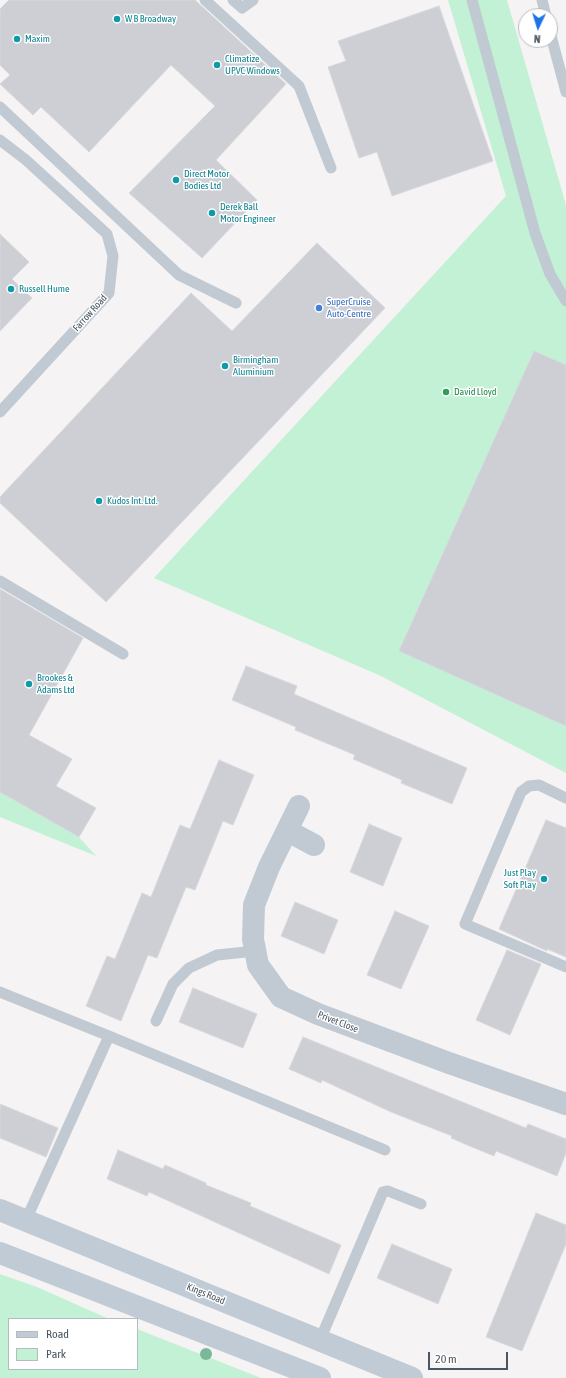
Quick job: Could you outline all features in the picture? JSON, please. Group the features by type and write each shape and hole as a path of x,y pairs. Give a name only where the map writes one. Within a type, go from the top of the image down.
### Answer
{"main road":[{"name":"Kings Road","path":"0,1210 412,1378"},
{"path":"0,1253 320,1378 327,1343"}],"street":[{"name":"Privet Close","path":"299,806 269,867 254,905 253,939 258,965 281,997 318,1014 427,1055 566,1104"},
{"path":"288,831 314,845"}],"lane":[{"path":"204,0 299,86 331,168"},
{"path":"234,0 242,8 252,0"},
{"path":"472,0 535,233 550,274 566,301"},
{"path":"554,48 566,92"},
{"path":"0,107 179,275 236,303"},
{"name":"Farrow Road","path":"0,140 26,160 108,234 113,256 109,293 0,412"},
{"path":"0,581 123,654"},
{"path":"566,798 539,785 529,786 521,792 465,924 566,967"},
{"path":"156,1021 173,984 189,968 218,955 255,951"},
{"path":"0,992 385,1150"},
{"path":"26,1220 109,1036"},
{"path":"327,1343 383,1192 388,1191 421,1204"}],"green space":[{"name":"David Lloyd","path":"448,0 507,0 518,38 518,48 521,48 566,205 566,773 381,676 154,578 506,196"},
{"path":"0,792 79,837 96,856 0,817"},
{"path":"0,1274 37,1287 107,1318 8,1318 8,1370 138,1370 138,1329 261,1378 0,1378"}],"building":[{"path":"9,0 195,0 286,84 216,160 257,200 202,258 129,193 215,106 171,65 89,152 41,107 33,115 0,84 10,75 0,65 0,9"},
{"path":"439,6 493,161 392,196 377,152 359,158 328,67 346,61 338,41"},
{"name":"Russell Hume","path":"0,234 29,262 12,279 32,298 0,331"},
{"path":"317,243 385,308 106,602 0,503 0,497 191,293 232,331"},
{"path":"534,351 566,365 566,726 399,651"},
{"name":"Brookes & Adams Ltd","path":"0,589 83,638 29,735 72,759 56,786 96,808 79,837 0,792"},
{"path":"246,666 297,686 294,694 467,768 452,804 401,783 402,780 353,759 355,755 295,730 296,727 232,700"},
{"path":"219,760 254,775 233,825 223,821 195,890 186,887 157,958 148,955 121,1021 86,1006 107,956 115,959 142,893 151,897 180,825 190,829"},
{"name":"Just Play Soft Play","path":"546,820 566,828 566,957 547,949 547,951 499,929"},
{"path":"369,824 402,838 383,886 350,872"},
{"path":"295,902 338,920 324,954 281,936"},
{"path":"395,911 429,926 401,989 367,975"},
{"path":"507,950 541,964 510,1035 476,1020"},
{"path":"193,988 257,1014 243,1048 179,1022"},
{"path":"303,1037 526,1128 528,1124 566,1139 566,1153 557,1176 496,1151 494,1156 451,1138 452,1136 391,1112 322,1080 321,1083 289,1069"},
{"path":"0,1104 58,1128 46,1157 0,1138"},
{"path":"118,1150 163,1169 165,1165 206,1183 206,1185 251,1203 250,1206 341,1245 329,1274 149,1192 147,1196 107,1179"},
{"path":"536,1213 566,1225 566,1244 522,1351 486,1337"},
{"path":"392,1244 452,1269 438,1304 377,1278"}],"place":[{"name":"W B Broadway","path":"117,19"},
{"name":"Maxim","path":"17,39"},
{"name":"Climatize UPVC Windows","path":"217,65"},
{"name":"Direct Motor Bodies Ltd","path":"176,180"},
{"name":"Derek Ball Motor Engineer","path":"212,213"},
{"name":"Russell Hume","path":"11,289"},
{"name":"SuperCruise Auto-Centre","path":"319,308"},
{"name":"Birmingham Aluminium","path":"225,366"},
{"name":"David Lloyd","path":"446,392"},
{"name":"Kudos Int. Ltd.","path":"99,501"},
{"name":"Brookes & Adams Ltd","path":"29,684"},
{"name":"Just Play Soft Play","path":"544,879"}]}
